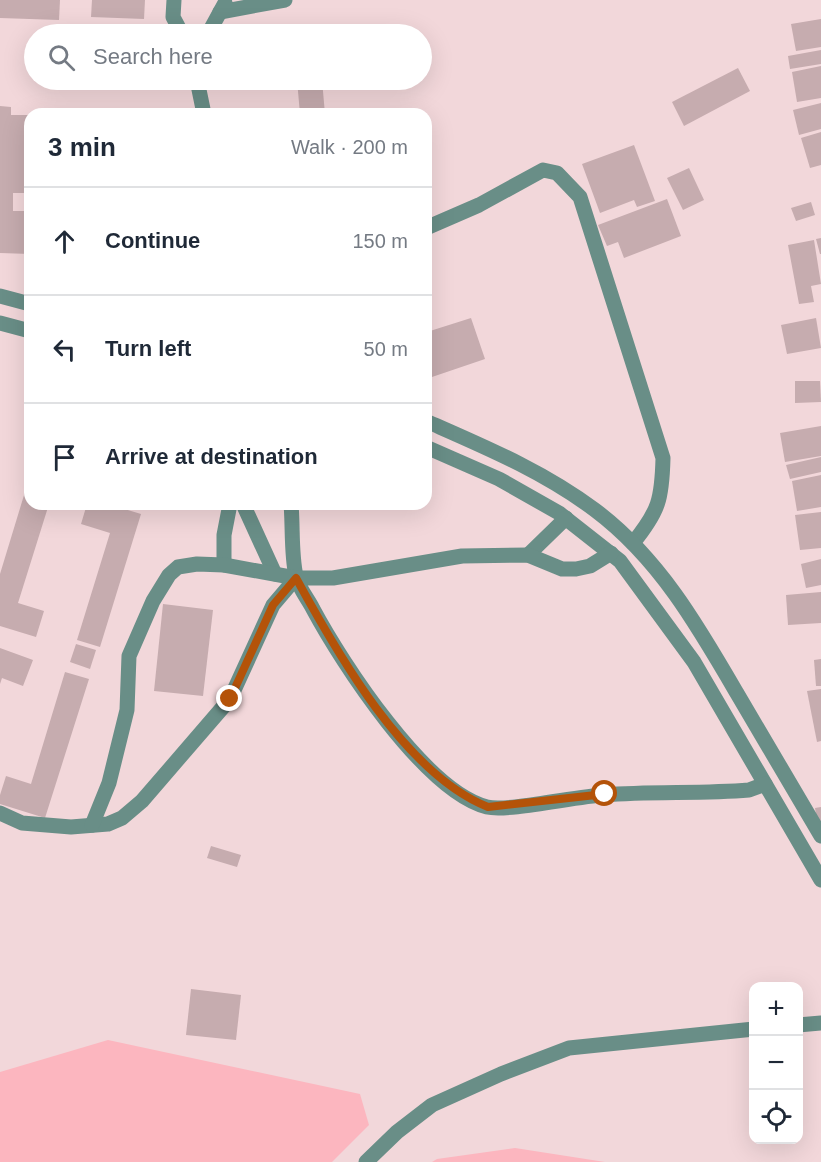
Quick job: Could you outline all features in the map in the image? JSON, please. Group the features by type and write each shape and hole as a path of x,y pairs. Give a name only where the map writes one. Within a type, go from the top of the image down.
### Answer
{"street":[{"path":"174,0 173,17 177,24"},
{"path":"214,24 224,6 285,0"},
{"path":"199,90 203,108"},
{"path":"432,225 478,205 543,170 557,173 580,196 663,458 662,494 652,520 633,543"},
{"path":"0,296 24,302"},
{"path":"2,325 24,330"},
{"path":"432,424 509,457 553,481 595,510 633,543 686,607 821,836"},
{"path":"432,450 499,479 566,518 611,553 643,589 694,662 821,880"},
{"path":"224,566 224,536 229,510"},
{"path":"246,510 275,574"},
{"path":"291,510 296,578 357,682 428,768 471,800 488,807 508,807 605,794 749,790 765,784"},
{"path":"528,555 566,518"},
{"path":"92,825 110,783 127,711 129,657 153,601 169,574 178,567 197,564 224,566 296,578 333,578 462,556 528,555 562,569 576,569 590,566 611,553"},
{"path":"0,813 22,823 71,827 108,824 122,818 142,801 230,699 273,605 296,578"},
{"path":"803,1025 821,1023"},
{"path":"366,1162 397,1132 432,1105 501,1074 569,1048 749,1029"}],"shaded area":[{"path":"108,1040 360,1094 369,1125 332,1162 0,1162 0,1072"},
{"path":"515,1148 605,1162 432,1162 437,1159"}],"building":[{"path":"0,0 60,0 59,20 0,18"},
{"path":"92,0 145,0 144,19 91,17"},
{"path":"821,19 821,47 796,51 791,24"},
{"path":"821,50 821,64 790,69 788,56"},
{"path":"821,66 821,98 797,102 792,72"},
{"path":"738,68 750,91 684,126 672,102"},
{"path":"298,90 323,90 324,108 299,108"},
{"path":"821,103 821,129 799,135 793,110"},
{"path":"0,106 11,107 11,115 24,115 24,193 13,193 13,211 24,211 24,254 0,253"},
{"path":"821,132 821,165 810,168 801,138"},
{"path":"634,145 655,201 637,207 634,200 600,213 582,164"},
{"path":"689,168 704,200 683,210 667,178"},
{"path":"667,199 681,236 624,258 618,242 607,246 598,225"},
{"path":"811,202 815,215 796,221 791,208"},
{"path":"821,238 821,254 820,254 816,239"},
{"path":"814,240 821,284 811,286 814,302 799,304 788,245"},
{"path":"471,318 485,359 432,377 432,330"},
{"path":"816,318 821,348 787,354 781,325"},
{"path":"795,381 820,381 821,402 795,403"},
{"path":"821,426 821,456 785,462 780,433"},
{"path":"821,457 821,472 790,479 786,465"},
{"path":"821,475 821,507 797,511 792,481"},
{"path":"24,495 24,510 47,510 18,603 44,611 36,637 0,626 0,574"},
{"path":"85,510 128,510 141,514 100,647 77,640 110,533 81,524"},
{"path":"821,512 821,548 800,550 795,515"},
{"path":"821,559 821,585 806,588 801,564"},
{"path":"821,592 821,623 788,625 786,595"},
{"path":"163,604 213,610 203,696 154,691"},
{"path":"76,644 96,650 90,669 70,662"},
{"path":"0,648 33,660 23,686 2,678 0,684"},
{"path":"821,659 821,686 816,686 814,660"},
{"path":"65,672 89,679 45,818 0,804 0,795 6,776 31,784"},
{"path":"821,689 821,741 817,742 807,691"},
{"path":"821,807 821,822 817,822 815,808"},
{"path":"211,846 241,855 237,867 207,858"},
{"path":"191,989 241,995 236,1040 186,1035"}],"route":[{"path":"230,699 253,644 273,605 296,578 323,628 357,682 428,768 454,789 488,807 508,807 605,794"}]}
